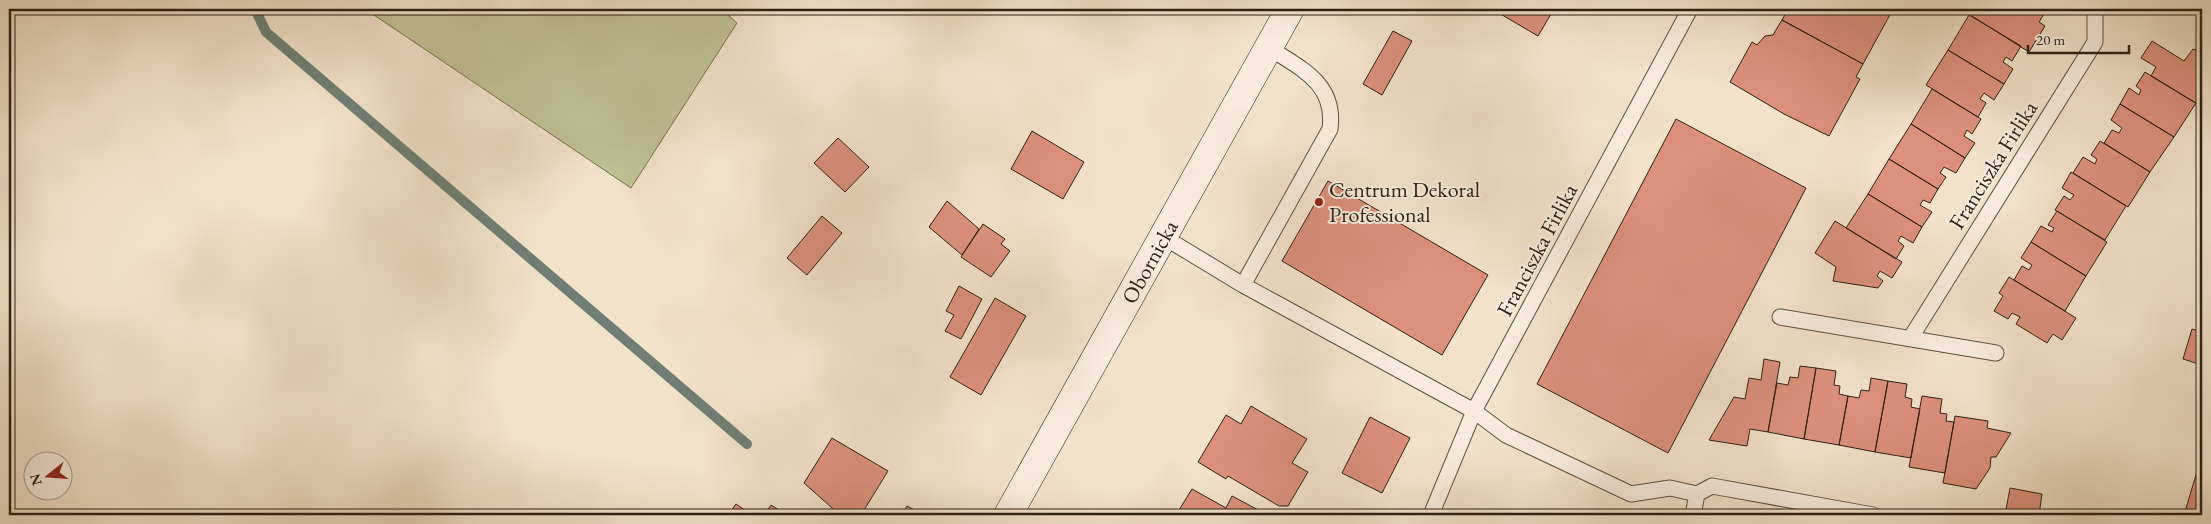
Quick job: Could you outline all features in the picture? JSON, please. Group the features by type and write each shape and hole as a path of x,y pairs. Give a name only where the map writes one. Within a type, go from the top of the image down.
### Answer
{"main road":[{"name":"Obornicka","path":"1008,515 1290,9"}],"lane":[{"name":"Franciszka Firlika","path":"1431,515 1474,411 1690,9"},
{"name":"Franciszka Firlika","path":"1910,339 2095,42 2095,9"},
{"path":"1243,285 1330,129 1332,114 1329,100 1322,87 1308,73 1268,47"},
{"path":"1162,236 1243,285 1474,411 1506,435 1630,494 1670,488 1697,494 1712,486 1874,515"},
{"path":"1780,317 1996,353"},
{"path":"1692,515 1697,494"}],"green space":[{"path":"365,9 721,9 737,23 631,188"}],"building":[{"path":"1492,9 1554,9 1538,36"},
{"path":"1788,9 1902,9 1899,15 1892,11 1863,64 1782,20"},
{"path":"1976,9 2047,9 2039,22 2045,26 2029,52 1972,16"},
{"path":"1969,15 2021,46 2012,61 2006,57 2003,62 2013,69 2004,84 1948,50"},
{"path":"1782,20 1863,64 1856,77 1860,79 1829,136 1784,114 1730,82 1752,42 1757,45 1765,36 1773,35"},
{"path":"1393,31 1412,41 1382,95 1363,84"},
{"path":"2152,41 2184,61 2193,49 2202,52 2202,107 2151,76 2156,67 2141,58"},
{"path":"1948,50 2004,84 1994,100 1984,93 1980,99 1986,103 1978,117 1926,85"},
{"path":"2145,72 2196,103 2174,137 2120,104 2129,88 2139,95 2141,90 2136,86"},
{"path":"1932,89 1981,119 1972,134 1967,130 1964,136 1975,143 1965,158 1911,124"},
{"path":"2120,104 2174,137 2150,172 2104,143 2112,130 2119,133 2122,128 2111,120"},
{"path":"1676,119 1806,188 1668,453 1537,384"},
{"path":"1911,124 1965,158 1956,173 1944,167 1940,173 1946,177 1938,189 1889,159"},
{"path":"1032,131 1084,162 1063,199 1011,169"},
{"path":"838,138 869,167 845,192 814,163"},
{"path":"2100,141 2150,172 2128,207 2073,173 2083,157 2095,164 2097,159 2091,155"},
{"path":"1889,159 1938,189 1930,203 1923,200 1920,205 1932,212 1922,227 1868,194"},
{"path":"2071,172 2126,206 2105,240 2055,210 2064,196 2070,200 2074,195 2062,188"},
{"path":"1328,181 1488,275 1442,355 1282,261"},
{"path":"1868,194 1922,227 1913,243 1901,236 1898,241 1904,246 1896,259 1846,228"},
{"path":"947,201 979,229 962,255 929,227"},
{"path":"2057,211 2107,242 2086,276 2031,242 2041,226 2052,232 2054,228 2048,225"},
{"path":"822,216 842,233 807,275 787,258"},
{"path":"1835,221 1902,262 1892,278 1880,271 1877,276 1883,281 1878,288 1833,281 1836,267 1815,253"},
{"path":"983,224 1005,239 1001,244 1010,251 991,277 961,257"},
{"path":"2031,242 2086,276 2065,311 2014,280 2022,266 2029,270 2032,265 2021,258"},
{"path":"2009,277 2076,318 2062,340 2053,334 2047,343 2016,324 2020,317 2012,313 2008,319 1994,311 2003,296 1999,293"},
{"path":"959,286 982,299 961,339 945,331 954,315 946,311"},
{"path":"995,298 1026,316 981,395 950,377"},
{"path":"2192,329 2202,332 2202,365 2183,359"},
{"path":"1764,359 1780,362 1768,432 1750,429 1747,446 1709,440 1734,397 1745,399 1749,378 1761,380"},
{"path":"1800,366 1816,368 1804,439 1768,432 1777,383 1788,385 1790,377 1798,378"},
{"path":"1816,368 1836,371 1834,385 1840,386 1839,394 1848,396 1839,445 1804,439"},
{"path":"1871,378 1888,381 1875,452 1839,445 1848,396 1859,398 1861,390 1869,391"},
{"path":"1888,381 1907,384 1905,397 1912,399 1911,407 1920,409 1911,458 1875,452"},
{"path":"1922,396 1942,399 1940,413 1947,414 1946,421 1954,422 1945,473 1909,467"},
{"path":"1251,406 1307,439 1292,463 1308,472 1288,506 1279,506 1228,476 1226,479 1198,462 1226,415 1241,424"},
{"path":"1955,416 1988,421 1987,428 2011,433 1996,457 1991,457 1990,468 1976,489 1943,483"},
{"path":"1370,417 1410,438 1382,493 1342,473"},
{"path":"832,438 888,471 861,515 840,515 804,483"},
{"path":"2201,458 2202,515 2184,515"},
{"path":"2010,488 2042,494 2039,515 2005,515"},
{"path":"1192,489 1226,508 1232,496 1262,512 1261,515 1176,515"},
{"path":"736,504 752,515 728,515"},
{"path":"771,505 787,515 764,515"},
{"path":"907,506 924,515 902,515"}],"waterway":[{"path":"255,9 266,32 747,444"}],"place":[{"name":"Centrum Dekoral Professional","path":"1319,202"}]}
